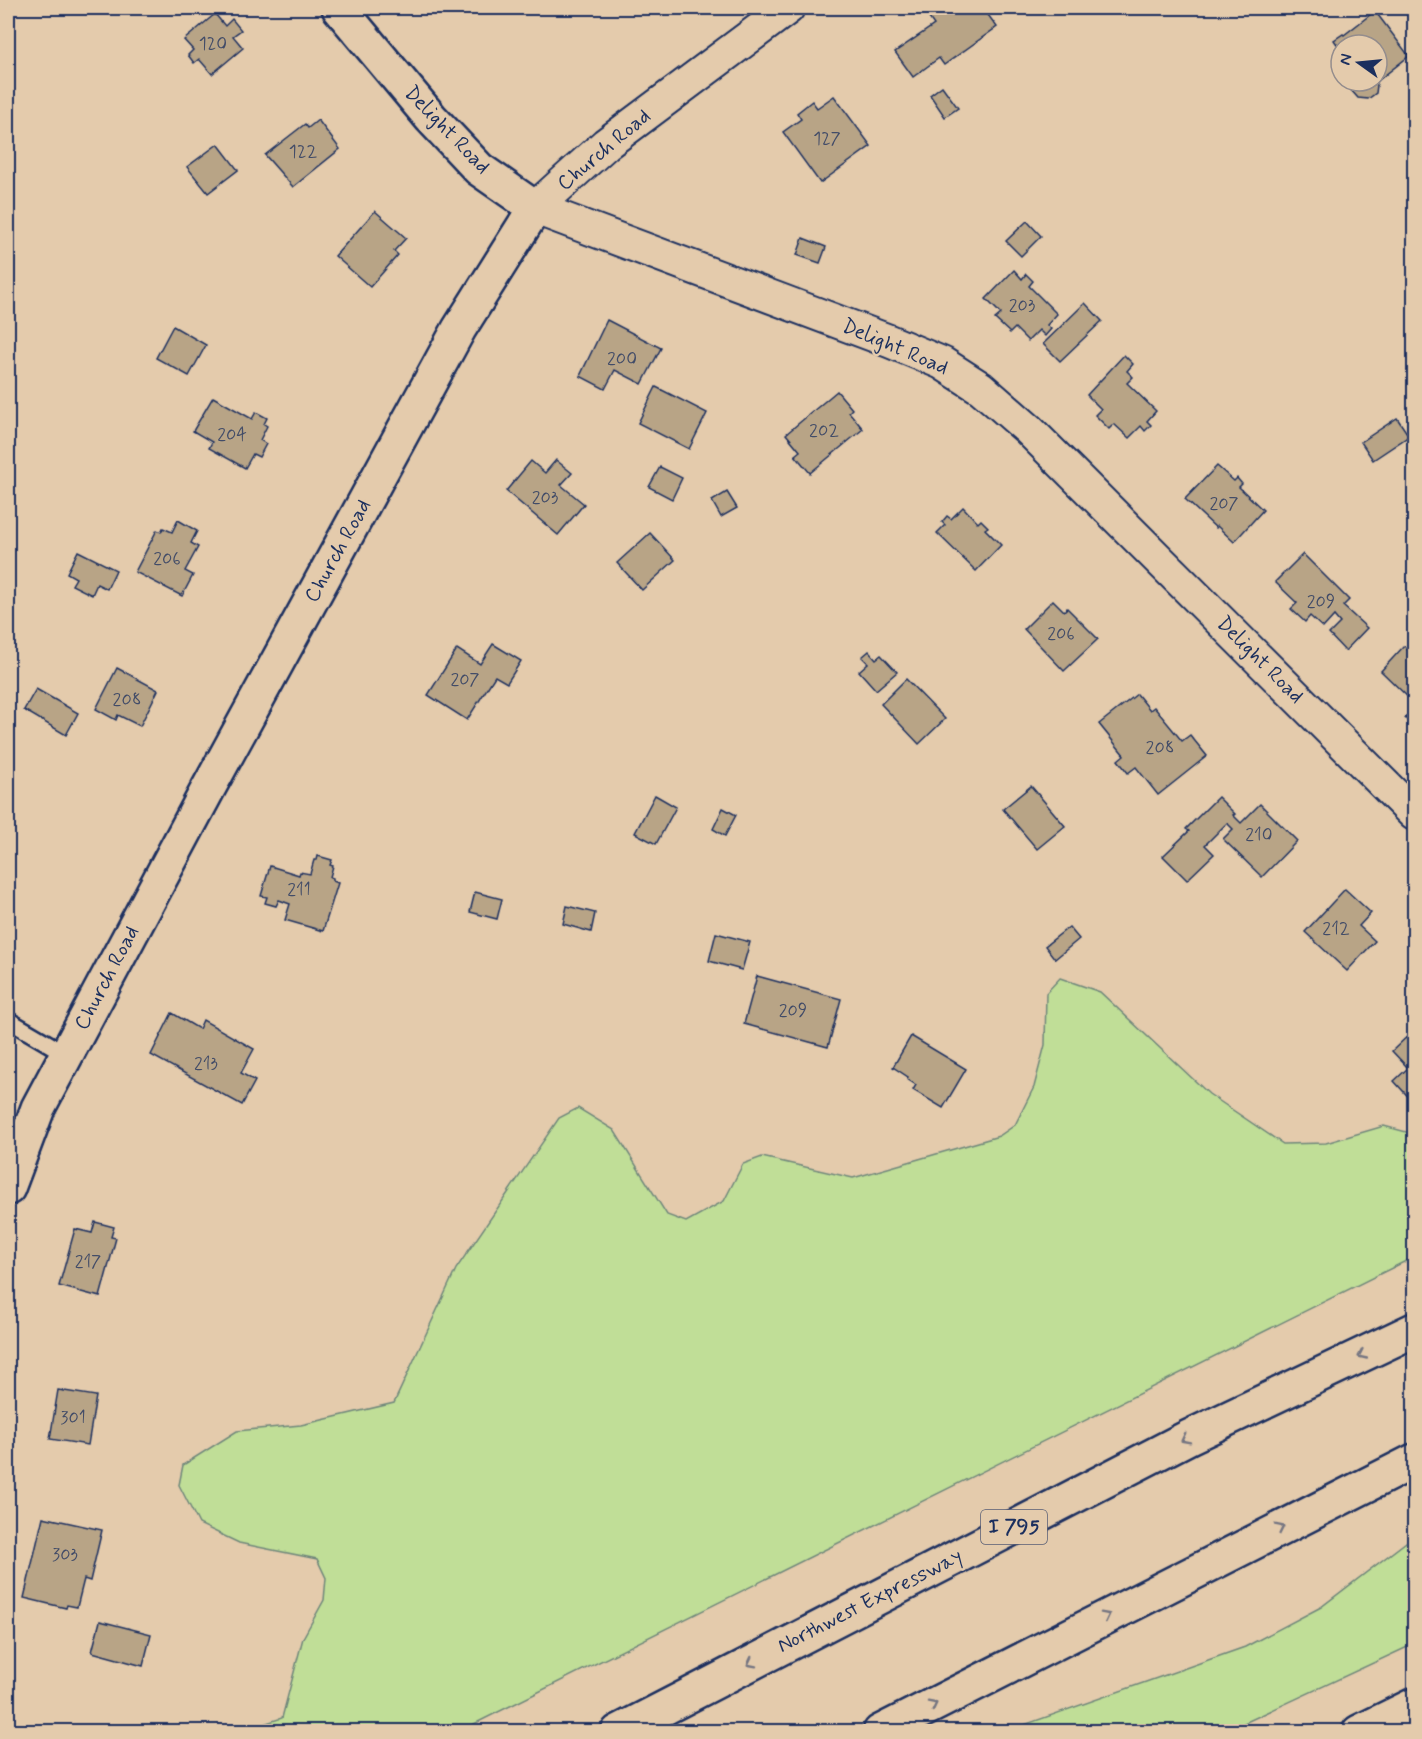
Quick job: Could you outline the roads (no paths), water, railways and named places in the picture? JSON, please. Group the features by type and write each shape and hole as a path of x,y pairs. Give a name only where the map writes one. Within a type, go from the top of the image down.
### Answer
{"main road":[{"name":"Delight Road","path":"339,8 431,118 479,168 535,208"},
{"name":"Church Road","path":"8,1188 38,1108 66,1054 336,553 454,340 535,208"},
{"name":"Northwest Expressway","path":"618,1731 1189,1437 1414,1330"},
{"path":"880,1731 1414,1461"},
{"path":"1359,1731 1414,1705"}],"street":[{"name":"Church Road","path":"535,208 606,144 788,8"},
{"name":"Delight Road","path":"535,208 889,341 942,363 981,388 1028,429 1414,814"}],"lane":[{"path":"8,1020 66,1054"}]}
